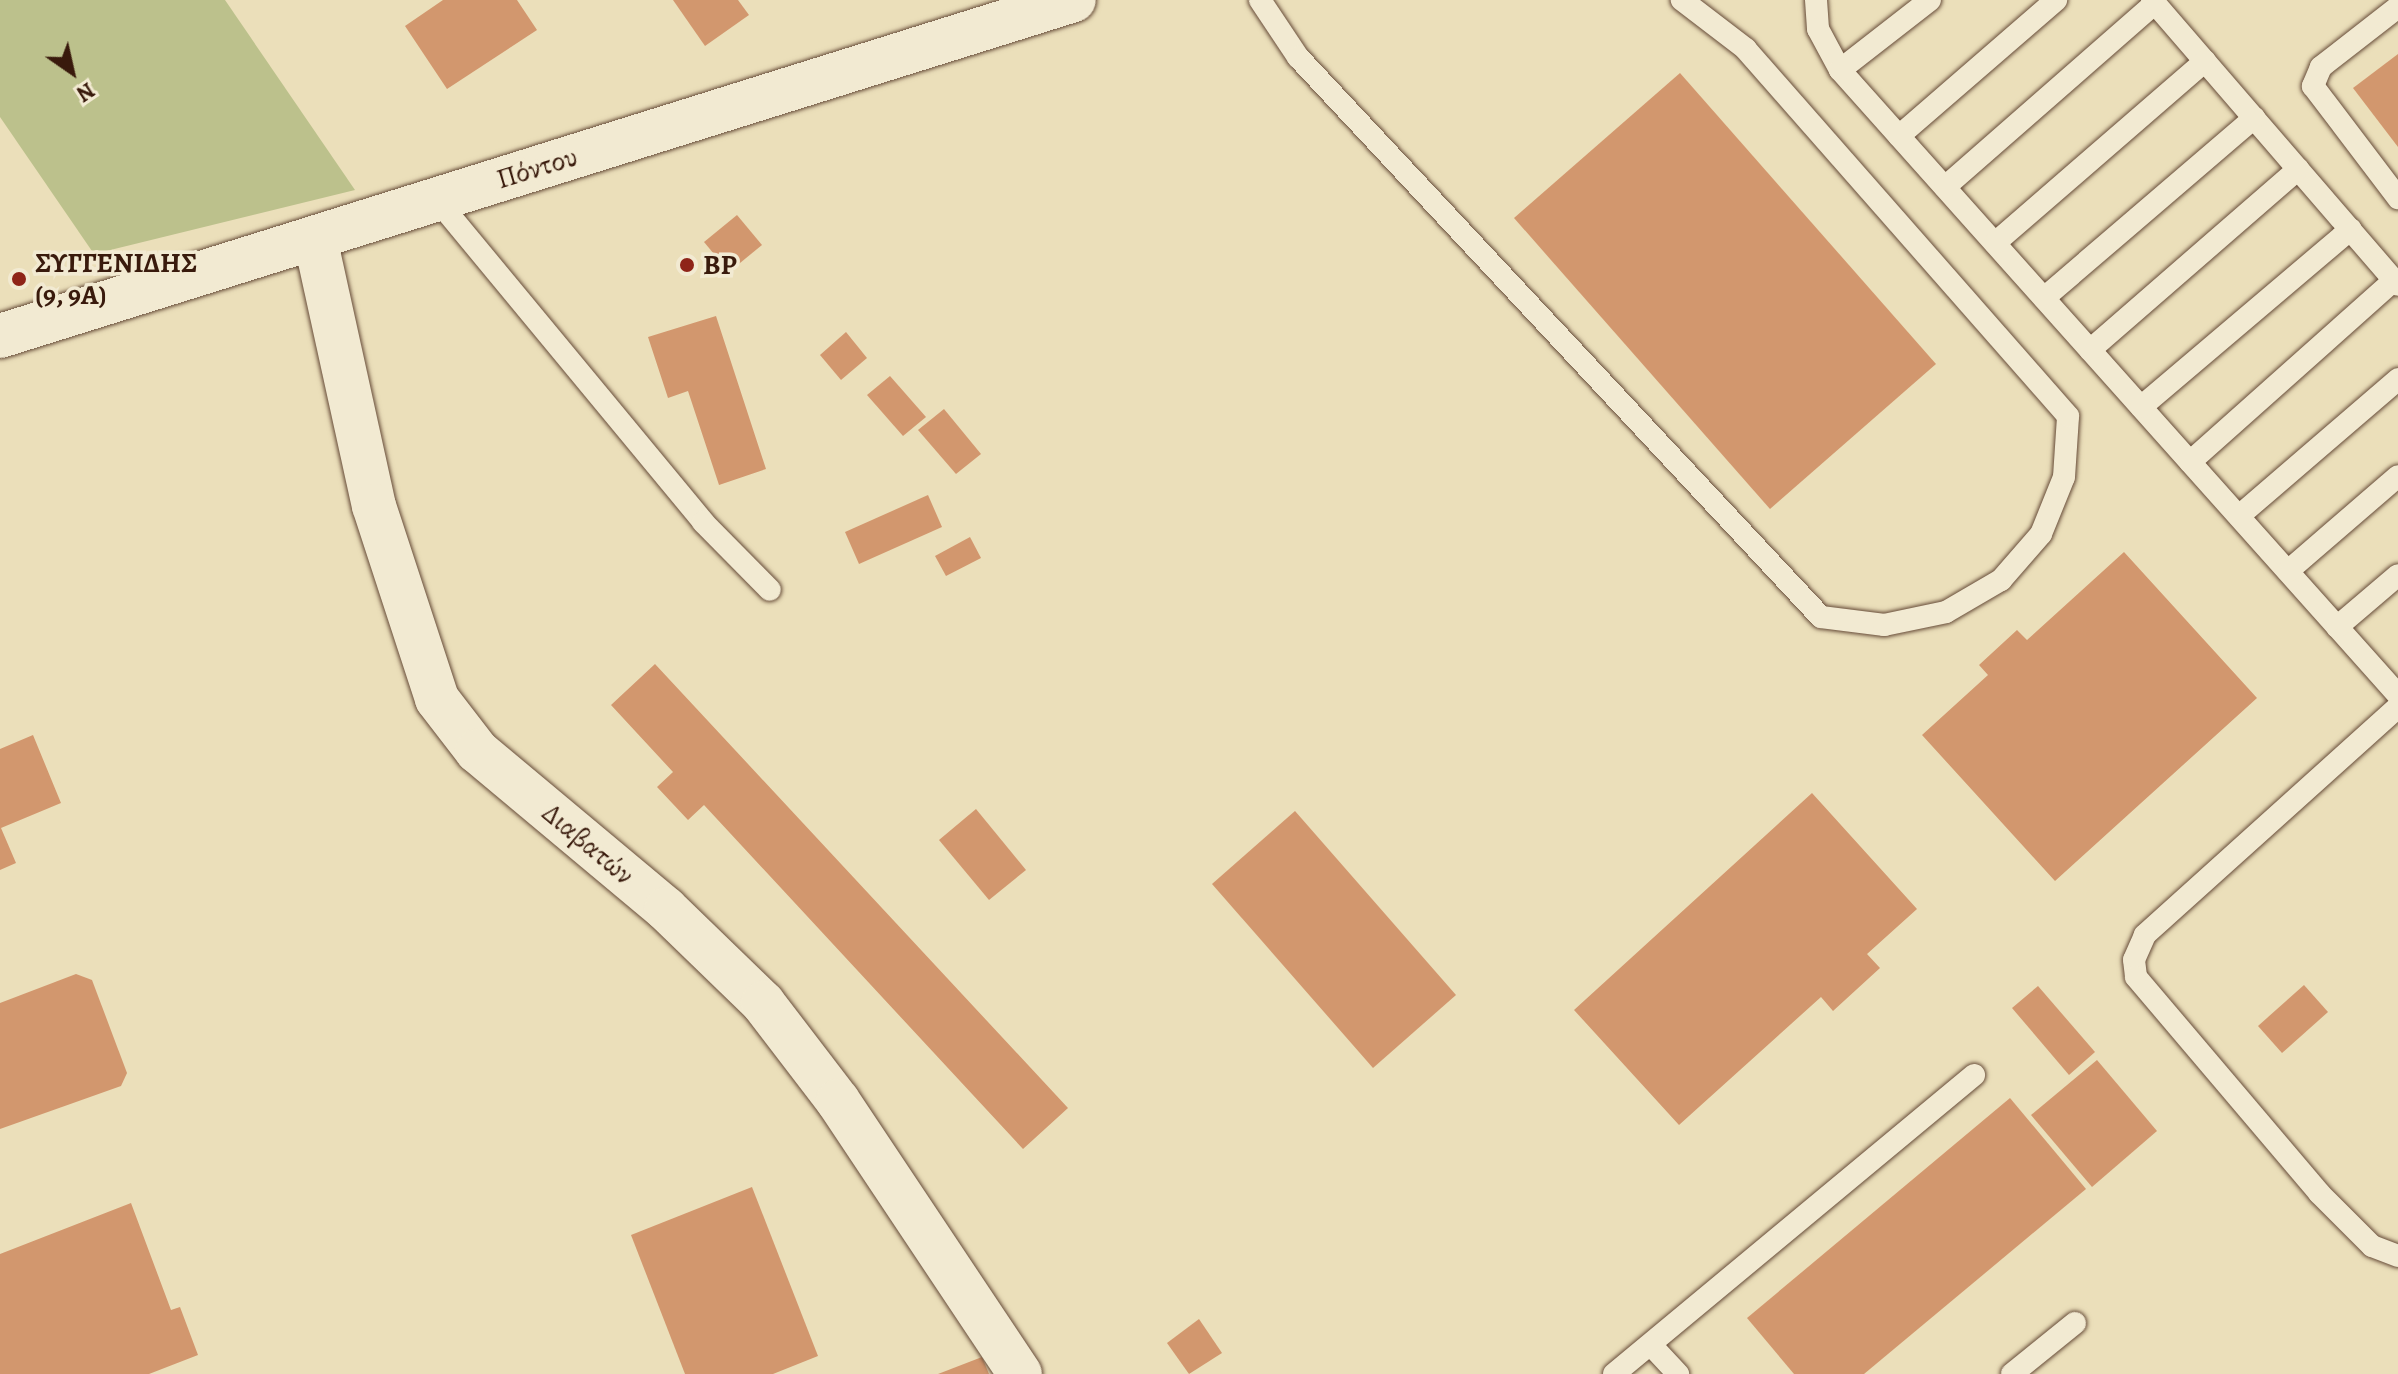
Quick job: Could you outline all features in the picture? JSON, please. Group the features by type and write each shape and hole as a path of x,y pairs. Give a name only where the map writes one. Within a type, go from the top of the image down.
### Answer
{"street":[{"name":"Πόντου","path":"0,336 1074,0"},
{"name":"Διαβατών","path":"315,238 374,506 408,630 437,699 477,751 666,909 763,1003 838,1101 1020,1374"}],"lane":[{"path":"1260,0 1298,57 1821,617 1884,625 1946,612 2001,580 2041,534 2064,477 2068,416 1746,49 1682,0"},
{"path":"1816,0 1818,29 1840,70 2398,695"},
{"path":"1840,70 1930,0"},
{"path":"1899,136 2056,0"},
{"path":"1945,187 2154,2 2396,283 2190,462"},
{"path":"2398,7 2321,67 2313,86 2398,198"},
{"path":"1995,243 2205,61"},
{"path":"2044,298 2254,118"},
{"path":"2090,350 2298,169"},
{"path":"437,200 703,522 770,590"},
{"path":"2141,407 2351,229"},
{"path":"2239,516 2398,379"},
{"path":"2288,571 2398,476"},
{"path":"2337,627 2398,575"},
{"path":"2398,707 2145,935 2134,960 2136,977 2319,1193 2372,1246 2398,1256"},
{"path":"1614,1374 1974,1075"},
{"path":"2012,1374 2075,1323"},
{"path":"1651,1345 1678,1374"}],"green space":[{"path":"0,0 225,0 355,190 94,254 0,117"}],"building":[{"path":"443,0 517,0 537,30 447,89 405,26"},
{"path":"673,0 738,0 749,15 705,46"},
{"path":"2398,54 2398,147 2353,88"},
{"path":"1680,73 1936,364 1770,509 1514,218"},
{"path":"737,215 762,245 729,272 704,242"},
{"path":"716,316 766,469 719,485 688,391 668,398 648,337"},
{"path":"846,332 867,358 841,380 820,355"},
{"path":"890,376 926,417 903,436 867,395"},
{"path":"944,409 981,454 956,474 918,430"},
{"path":"928,495 942,527 859,564 845,532"},
{"path":"970,537 981,558 946,576 935,556"},
{"path":"2124,552 2257,698 2055,881 1922,735 1988,675 1979,665 2017,630 2027,640"},
{"path":"655,664 1068,1108 1023,1149 704,805 688,820 657,787 673,772 611,705"},
{"path":"33,735 61,803 1,828 16,863 0,870 0,749"},
{"path":"1812,793 1917,909 1867,954 1880,968 1833,1011 1821,997 1679,1125 1574,1010"},
{"path":"976,809 1026,870 989,900 939,840"},
{"path":"1295,811 1456,995 1373,1068 1212,884"},
{"path":"76,974 92,980 127,1073 121,1086 0,1129 0,1003"},
{"path":"2304,985 2328,1012 2282,1053 2258,1026"},
{"path":"2038,986 2095,1052 2069,1075 2012,1008"},
{"path":"2097,1060 2157,1131 2092,1187 2031,1115"},
{"path":"2010,1098 2086,1189 1864,1374 1794,1374 1747,1318"},
{"path":"752,1187 818,1356 773,1374 685,1374 631,1235"},
{"path":"131,1203 171,1310 180,1307 198,1355 149,1374 0,1374 0,1254"},
{"path":"1199,1319 1222,1353 1189,1374 1167,1343"},
{"path":"982,1357 989,1374 938,1374"}],"place":[{"name":"BP","path":"687,265"},
{"name":"ΣΥΓΓΕΝΙΔΗΣ (9, 9Α)","path":"19,279"}]}
